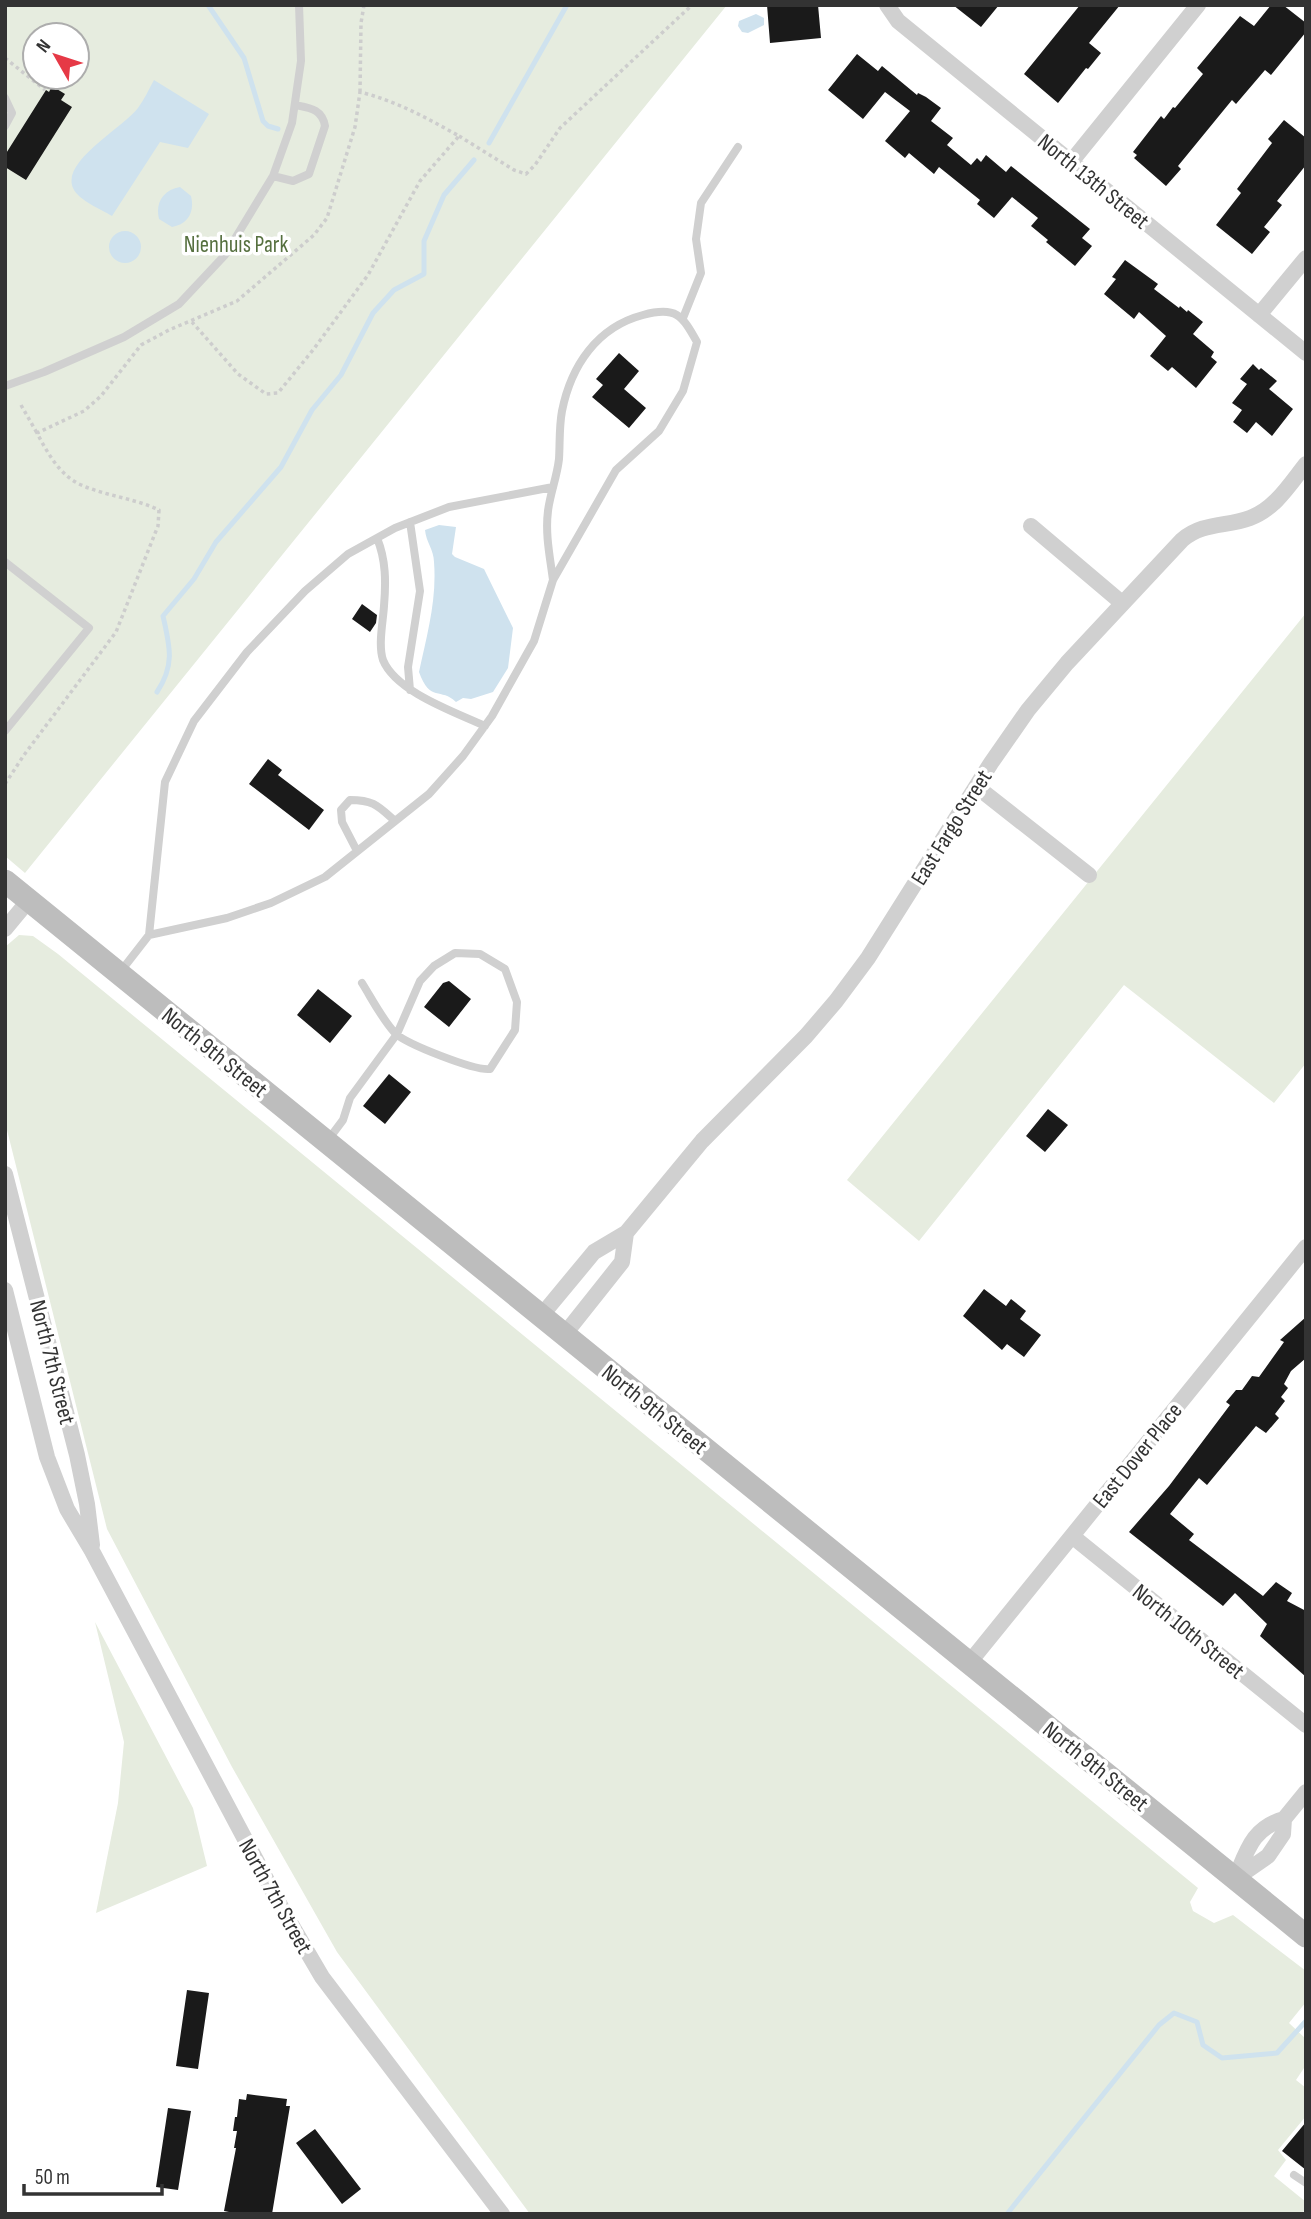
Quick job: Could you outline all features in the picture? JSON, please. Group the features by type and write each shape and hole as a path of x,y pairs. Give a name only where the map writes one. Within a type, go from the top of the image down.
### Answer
{"main road":[{"name":"North 9th Street","path":"5,882 1306,1936"}],"street":[{"path":"1071,162 1198,5"},
{"name":"North 13th Street","path":"886,6 898,21 1306,353"},
{"path":"1259,315 1306,258"},
{"name":"East Fargo Street","path":"541,1316 594,1252 626,1233 702,1140 836,1001 868,958 1034,702 1122,603 1189,534 1203,527 1251,518 1262,512 1276,500 1306,464"},
{"path":"1031,526 1122,603"},
{"path":"977,787 1089,875"},
{"path":"5,929 29,900"},
{"name":"North 7th Street","path":"5,1174 13,1236 77,1455 87,1504 92,1551"},
{"name":"East Fargo Street","path":"564,1335 622,1262 626,1233"},
{"name":"East Dover Place","path":"969,1663 1306,1247"},
{"name":"North 7th Street","path":"5,1290 47,1457 67,1509 92,1551 281,1907 321,1977 502,2214"},
{"name":"North 10th Street","path":"1072,1536 1306,1726"},
{"path":"1235,1879 1268,1856 1283,1834 1284,1819 1306,1792"}],"lane":[{"path":"5,386 124,337 179,304 225,255 273,176 292,123 301,61 299,5"},
{"path":"5,98 12,113 5,126"},
{"path":"273,176 293,181 309,174 325,126 324,118 316,109 295,105"},
{"path":"683,318 701,273 696,239 701,203 738,147"},
{"path":"149,935 227,918 271,903 325,877 429,794 463,756 485,726 534,641 553,580 616,470 659,430 683,391 696,342 683,318 668,311 643,315 605,332 587,351 569,385 562,413 559,461 547,527 553,580"},
{"path":"119,973 149,935 165,782 194,722 247,652 305,591 348,554 377,538 449,507 553,487"},
{"path":"410,690 408,667 420,591 411,522"},
{"path":"377,538 384,556 386,587 382,658 391,673 410,690 485,726"},
{"path":"5,562 89,628 5,731"},
{"path":"357,851 342,822 341,810 350,800 373,802 395,821"},
{"path":"326,1142 343,1120 350,1098 397,1034 420,981 444,959 455,953 480,954 505,969 517,1002 515,1030 490,1069 465,1066 397,1034 362,983"},
{"path":"1294,2175 1306,2183"}],"path":[{"path":"37,433 84,411 101,396 141,345 237,301 314,235 327,218 355,127 360,92 361,23 364,5"},
{"path":"360,92 386,99 424,116 513,170 526,174 559,128 692,5"},
{"path":"5,58 21,71"},
{"path":"192,322 238,374 266,394 278,393 368,275 421,181 459,136"},
{"path":"5,784 41,730 116,632 159,526 159,510 142,502 78,484 57,466 21,405"}],"green space":[{"name":"Nienhuis Park","path":"5,5 727,5 25,873 5,856"},
{"path":"1306,613 1306,1063 1274,1103 1124,985 919,1241 847,1180"},
{"path":"19,935 33,936 58,954 1198,1888 1190,1902 1193,1911 1214,1923 1233,1915 1306,1971 1306,2002 1289,2023 1306,2039 1306,2065 1296,2080 1306,2088 1306,2116 1278,2150 1286,2160 1274,2176 1306,2202 1303,2214 530,2214 337,1952 232,1767 107,1529 5,1122 5,947"},
{"path":"95,1622 193,1808 207,1866 96,1913 118,1803 124,1742"}],"water":[{"path":"756,14 764,18 764,25 748,33 742,32 738,26 739,21"},
{"path":"154,80 209,114 188,148 160,142 112,216 80,197 73,188 72,178 84,156 138,108"},
{"path":"180,187 191,196 191,212 186,220 172,227 159,219 159,203 165,194"},
{"path":"125,231 136,236 141,247 136,258 125,263 114,258 109,247 114,236"},
{"path":"439,525 456,527 452,554 484,569 513,628 508,668 493,692 456,702 427,688 419,672 431,617 435,576 434,558 425,530"}],"building":[{"path":"767,5 818,5 821,38 770,43"},
{"path":"953,5 999,5 981,27"},
{"path":"1080,5 1120,5 1089,43 1101,53 1058,103 1024,74"},
{"path":"1271,5 1283,5 1306,23 1306,32 1271,75 1265,70 1236,104 1232,100 1178,166 1181,169 1166,186 1134,158 1137,155 1133,152 1161,116 1164,119 1173,107 1175,108 1203,74 1197,68 1240,16 1254,26"},
{"path":"857,54 878,71 882,66 917,95 918,93 926,97 941,108 931,121 953,138 947,145 971,165 977,158 981,162 986,155 1006,172 1011,166 1090,229 1082,238 1092,246 1075,266 1031,226 1038,218 1012,197 994,218 977,204 980,200 939,167 934,174 909,153 905,158 885,141 910,111 885,92 863,119 828,90"},
{"path":"45,91 60,91 65,94 61,100 72,107 26,180 5,167 5,155"},
{"path":"1284,120 1306,138 1306,165 1277,201 1282,205 1264,227 1270,232 1252,254 1216,225 1241,193 1237,189 1272,143 1268,139"},
{"path":"1125,260 1158,284 1154,289 1203,322 1193,334 1214,352 1211,357 1217,362 1196,388 1172,367 1168,371 1150,356 1166,336 1139,312 1134,319 1104,294 1116,279 1112,277"},
{"path":"619,353 639,371 624,389 646,408 629,428 592,397 603,385 596,379"},
{"path":"1253,364 1277,381 1269,389 1293,409 1272,436 1256,422 1247,433 1233,422 1242,410 1232,403 1247,384 1240,379"},
{"path":"362,604 377,615 376,623 370,632 352,619"},
{"path":"268,759 282,770 278,775 324,810 309,830 249,784"},
{"path":"449,981 471,999 449,1027 424,1007 443,983"},
{"path":"318,989 352,1016 330,1043 297,1015"},
{"path":"389,1074 411,1092 385,1124 363,1106"},
{"path":"1048,1109 1068,1125 1045,1152 1026,1136"},
{"path":"984,1289 1006,1306 1011,1299 1026,1311 1020,1319 1041,1335 1024,1357 1007,1344 1002,1350 963,1316"},
{"path":"1306,1317 1306,1358 1291,1371 1284,1384 1288,1388 1281,1397 1285,1401 1275,1414 1279,1418 1266,1433 1256,1426 1207,1485 1199,1478 1170,1514 1194,1534 1189,1540 1263,1596 1276,1582 1292,1593 1287,1601 1306,1611 1306,1677 1260,1636 1267,1624 1235,1593 1223,1606 1129,1532 1169,1486 1230,1405 1226,1402 1236,1390 1242,1390 1252,1376 1259,1377 1284,1342 1280,1340"},
{"path":"187,1990 209,1993 198,2069 176,2066"},
{"path":"247,2094 287,2099 286,2106 290,2106 272,2214 229,2214 224,2211 236,2148 237,2131 233,2131 235,2117 239,2099 246,2100"},
{"path":"168,2108 191,2111 178,2190 156,2187"},
{"path":"1306,2122 1306,2170 1282,2151"},
{"path":"315,2129 361,2189 342,2204 296,2143"}],"waterway":[{"path":"208,5 244,58 263,121 278,129"},
{"path":"489,143 567,5"},
{"path":"157,692 169,664 168,637 163,616 194,579 216,542 281,467 312,410 341,375 373,313 394,290 424,274 424,241 444,195 474,160"},
{"path":"1007,2214 1159,2025 1174,2013 1197,2022 1203,2045 1222,2058 1277,2053 1306,2021"}]}
